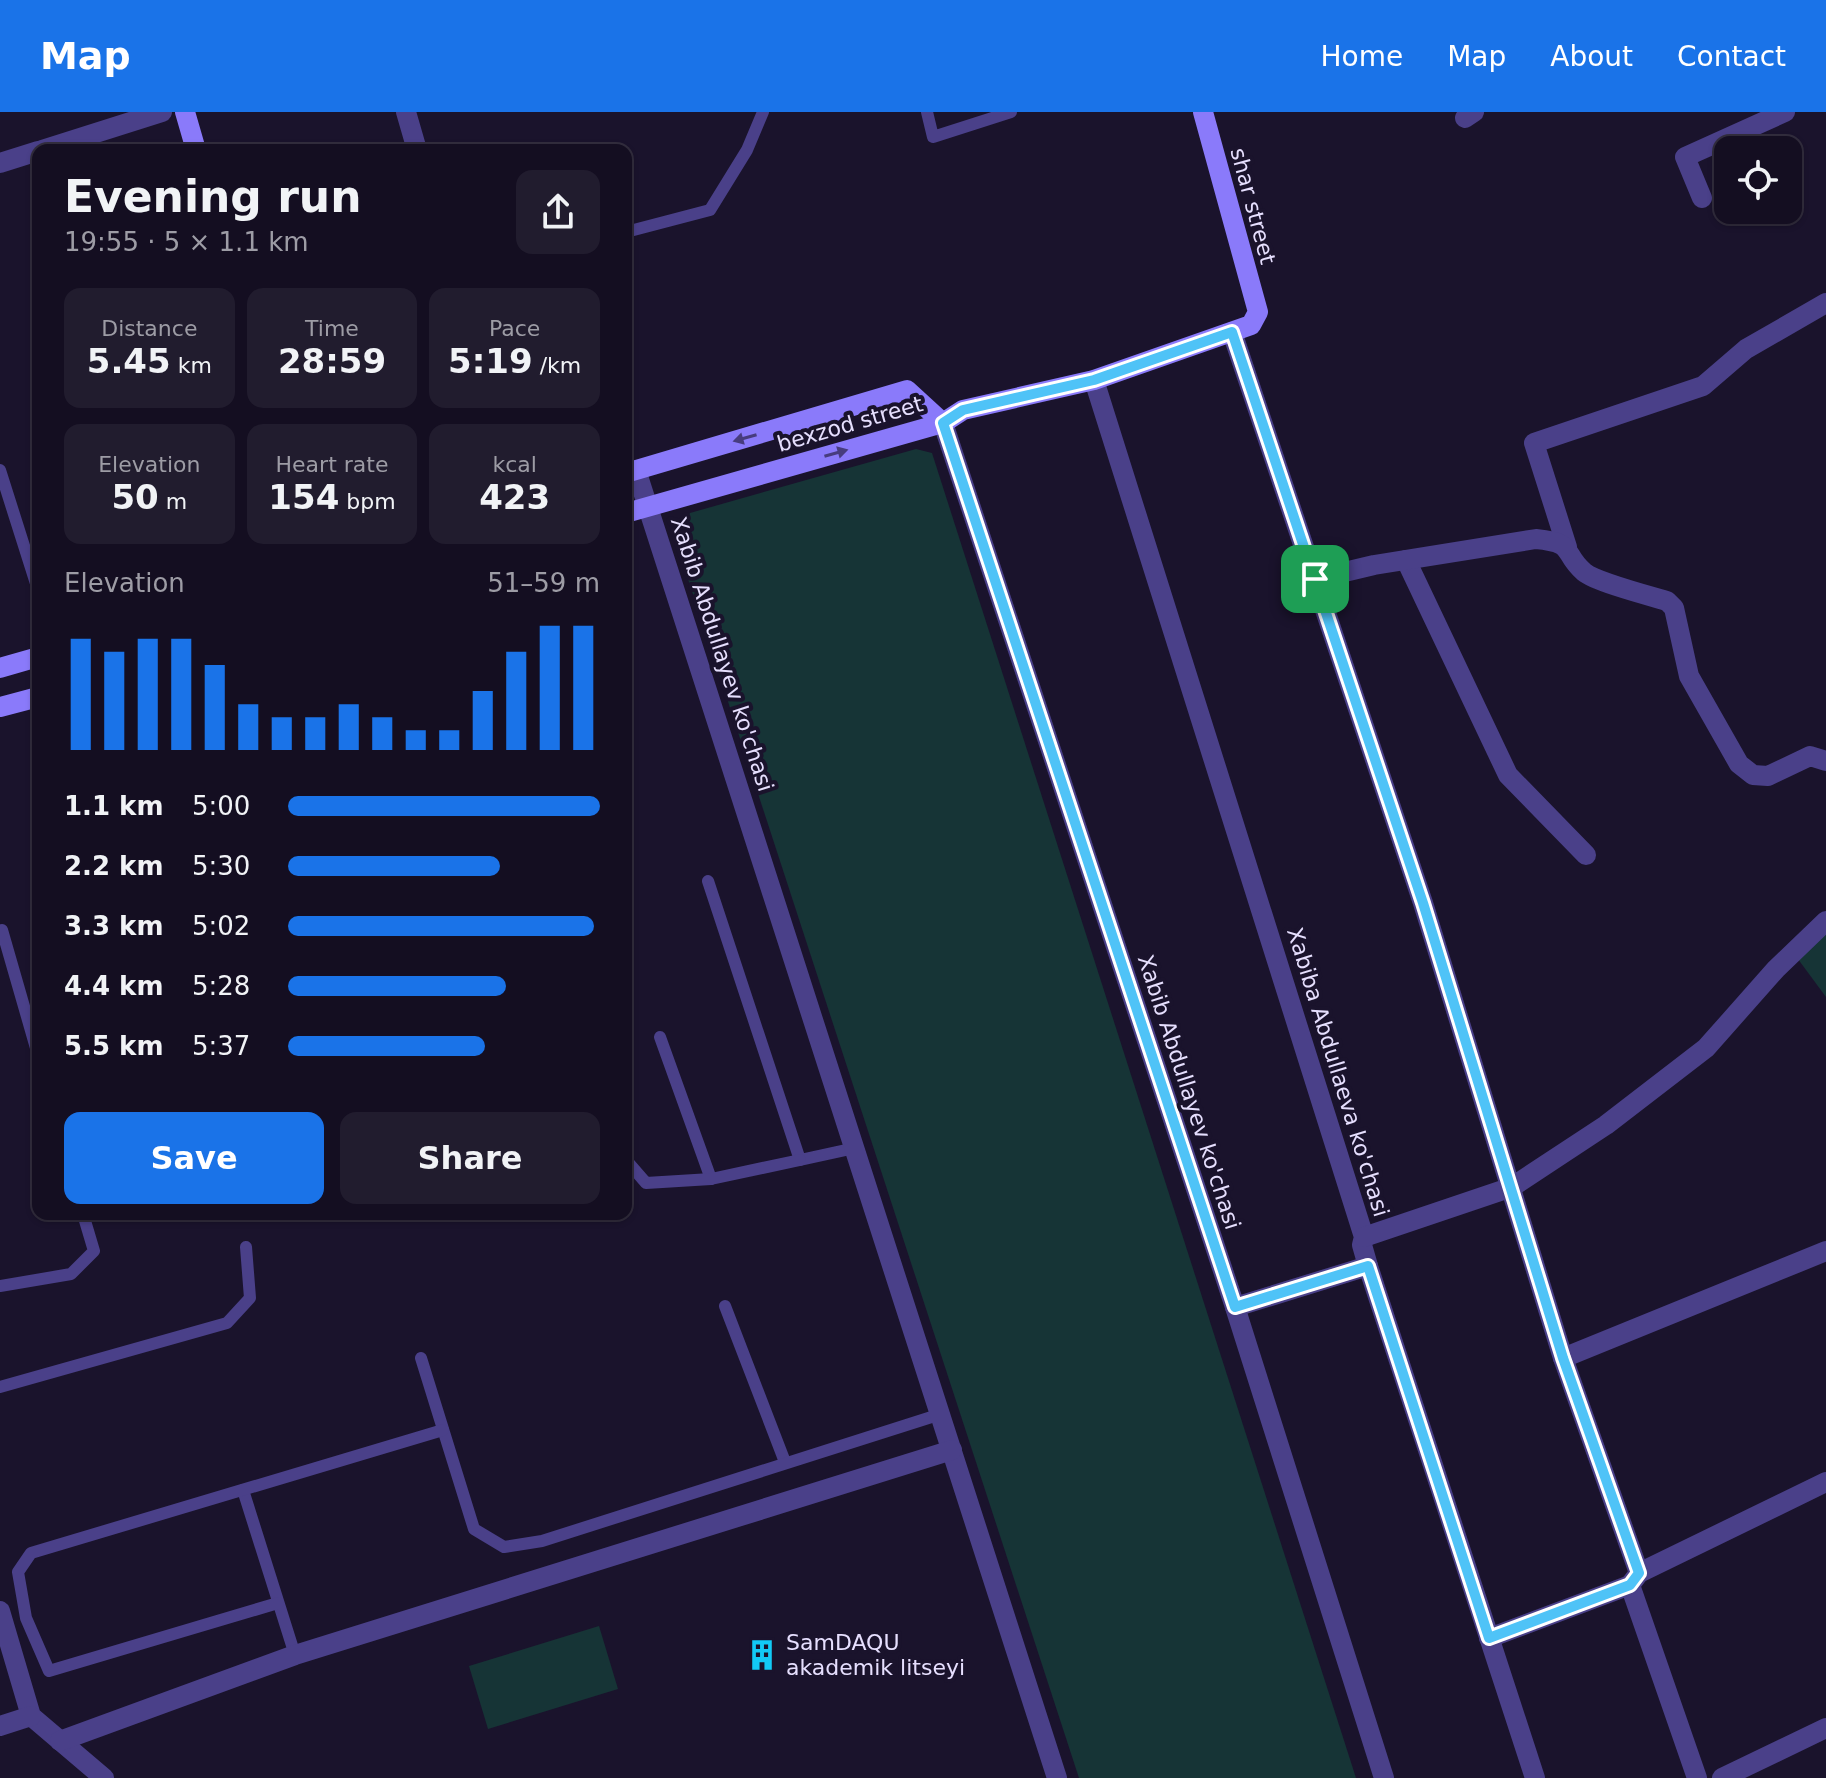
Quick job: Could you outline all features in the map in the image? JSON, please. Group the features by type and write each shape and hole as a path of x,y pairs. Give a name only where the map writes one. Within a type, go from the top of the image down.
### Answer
{"street":[{"path":"62,144 162,112"},
{"path":"185,112 194,144"},
{"path":"406,112 415,144"},
{"path":"943,423 963,410 1094,380 1251,325 1258,312 1203,112"},
{"path":"1702,198 1685,157 1785,112"},
{"path":"0,163 32,153"},
{"path":"1826,303 1746,349 1703,386 1534,443 1567,547 1585,573 1667,601 1674,608 1689,676 1739,764 1753,775 1768,776 1810,756 1826,761"},
{"path":"1232,332 1512,1187 1563,1358 1697,1778"},
{"name":"Xabiba Abdullaeva ko'chasi","path":"1094,380 1364,1237 1362,1245 1368,1266 1535,1778"},
{"name":"bexzod street","path":"632,472 907,390 943,423"},
{"name":"bexzod street","path":"632,511 943,423"},
{"name":"Xabib Abdullayev ko'chasi","path":"943,423 1235,1307 1384,1778"},
{"name":"Xabib Abdullayev ko'chasi","path":"632,474 649,505 1057,1778"},
{"path":"1315,579 1406,560 1536,539 1556,541 1567,547"},
{"path":"1406,560 1508,775 1586,855"},
{"path":"0,668 32,659"},
{"path":"0,707 32,699"},
{"path":"1364,1237 1512,1187 1606,1125 1706,1048 1776,969 1826,921"},
{"path":"1563,1358 1826,1251"},
{"path":"1235,1307 1368,1266"},
{"path":"60,1741 295,1655 952,1450"},
{"path":"1489,1638 1634,1579 1826,1482"},
{"path":"0,1611 31,1716 104,1778"},
{"path":"0,1726 31,1716"},
{"path":"1722,1778 1826,1728"}],"lane":[{"path":"632,230 710,210 747,150 763,112"},
{"path":"927,112 933,137 1011,112"},
{"path":"0,470 32,571"},
{"path":"708,881 800,1160"},
{"path":"2,930 32,1034"},
{"path":"660,1037 711,1179"},
{"path":"632,1167 646,1183 711,1179 855,1148"},
{"path":"0,1286 71,1274 94,1251 85,1220"},
{"path":"0,1387 227,1323 250,1298 246,1247"},
{"path":"725,1306 785,1462"},
{"path":"421,1358 474,1529 504,1547 542,1541 941,1414"},
{"path":"278,1603 49,1671 26,1618 18,1572 31,1553 443,1430"},
{"path":"243,1490 295,1655"}],"green space":[{"path":"916,449 932,453 1356,1778 1079,1778 675,539 690,513"},
{"path":"1826,926 1826,997 1795,955"},
{"path":"599,1626 618,1689 488,1729 469,1666"}],"place":[{"name":"SamDAQU akademik litseyi","path":"762,1655"}],"route":[{"path":"1232,332 1315,579 1423,903 1563,1358 1639,1573 1630,1585 1489,1638 1368,1266 1235,1307 943,423 963,410 1094,380 1232,332"}]}
